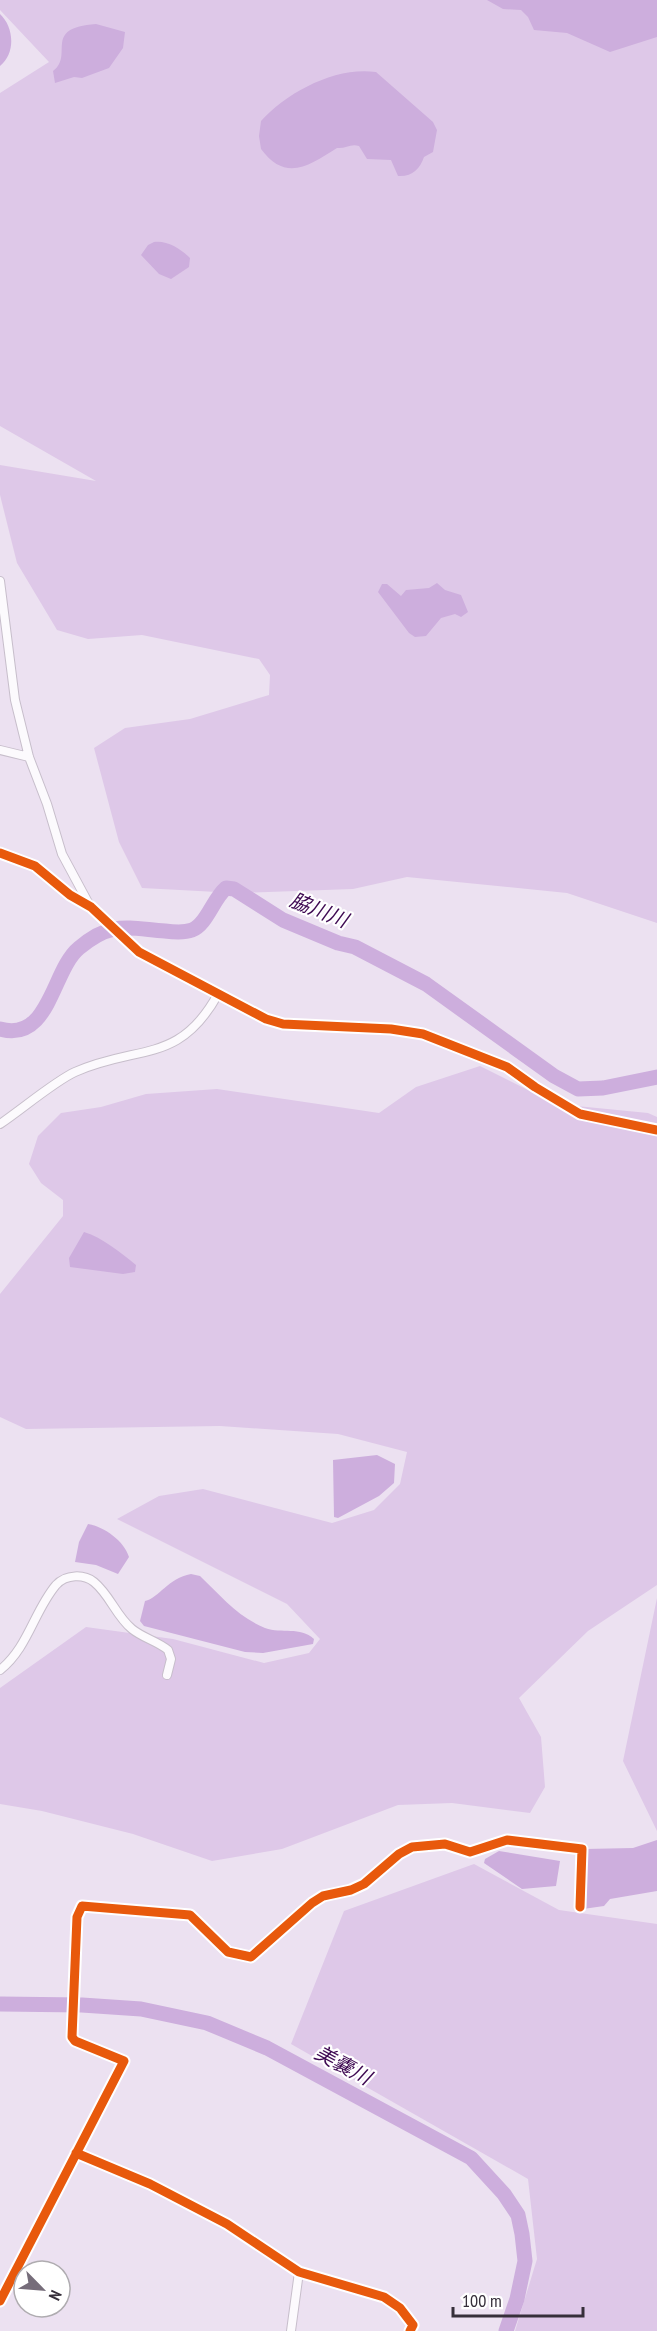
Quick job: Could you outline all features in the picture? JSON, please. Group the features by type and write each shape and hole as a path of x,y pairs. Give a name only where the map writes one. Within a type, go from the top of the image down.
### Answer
{"street":[{"path":"0,581 15,700 29,758 47,804 62,854 91,907"},
{"path":"0,750 29,758"},
{"path":"0,853 35,866 70,895 91,907 131,945 153,961 266,1019 284,1024 391,1029 423,1034 507,1067 580,1114 657,1130"},
{"path":"0,1124 75,1072 178,1041 195,1029 218,994"},
{"path":"0,1670 17,1651 57,1583 70,1576 83,1576 103,1590 122,1619 133,1630 168,1650 171,1659 167,1675"},
{"path":"0,2301 124,2061 75,2041 72,2037 77,1917 82,1906 190,1916 228,1952 251,1957 312,1903 323,1896 351,1890 364,1884 412,1847 445,1844 470,1852 507,1840 582,1849 580,1907"},
{"path":"76,2153 150,2184 227,2224 299,2272 384,2297 400,2308 413,2325 410,2331"},
{"path":"291,2331 299,2272"}],"shaded area":[{"path":"0,0 657,0 657,923 567,893 407,877 353,889 236,893 142,888 119,842 94,748 125,728 190,719 269,695 270,675 259,659 142,635 88,639 57,630 17,563 0,495 0,465 96,481 0,426 0,93 49,62 0,10"},
{"path":"487,0 657,0 657,37 610,52 567,33 534,30 528,17 521,10 503,9"},
{"path":"0,14 8,26 11,47 5,61 0,66"},
{"path":"96,24 125,32 123,48 109,68 82,78 74,77 55,83 53,71 59,65 64,36 79,27"},
{"path":"361,71 376,72 433,122 437,130 433,152 424,157 415,171 398,176 391,160 367,159 356,145 337,148 308,165 298,168 280,166 261,149 259,136 261,121 284,100 313,83 329,77"},
{"path":"154,242 169,244 182,251 190,258 189,267 171,279 159,274 141,255 148,245"},
{"path":"437,583 445,590 461,595 468,612 461,617 455,614 441,618 426,636 415,637 409,633 378,592 382,584 387,584 401,596 406,590 429,588"},
{"path":"480,1066 556,1104 648,1113 657,1117 657,1585 588,1631 519,1698 541,1737 545,1787 530,1813 452,1803 398,1805 282,1849 212,1861 133,1834 42,1811 0,1804 0,1688 86,1627 173,1639 264,1663 309,1653 320,1639 287,1604 117,1519 159,1496 203,1489 332,1523 374,1510 400,1484 407,1452 338,1434 220,1426 26,1429 0,1417 0,1294 63,1216 63,1200 41,1183 29,1164 38,1136 61,1113 101,1107 146,1094 217,1089 379,1113 416,1087"},
{"path":"84,1232 124,1255 136,1265 135,1272 123,1274 70,1267 69,1258"},
{"path":"377,1455 395,1464 394,1483 379,1496 338,1518 334,1517 333,1460"},
{"path":"88,1524 101,1528 113,1536 126,1551 129,1557 118,1574 96,1565 75,1562 79,1542"},
{"path":"191,1574 200,1576 246,1618 271,1630 297,1631 309,1635 314,1639 313,1644 263,1653 245,1652 144,1626 140,1621 145,1601 176,1579"},
{"path":"657,1598 657,1831 623,1761"},
{"path":"657,1840 657,1891 610,1899 604,1906 583,1909 585,1849 633,1848"},
{"path":"499,1851 560,1861 556,1886 522,1889 484,1863 485,1859"},
{"path":"474,1864 559,1910 657,1924 657,2331 515,2331 537,2259 528,2179 291,2044 344,1911"}],"waterway":[{"name":"脇川川","path":"0,1029 17,1030 30,1025 48,1002 70,958 90,939 119,928 178,932 192,930 202,922 226,888 234,889 283,920 338,943 355,947 426,984 554,1076 578,1089 603,1088 657,1077"},
{"name":"美嚢川","path":"0,2004 82,2005 141,2009 207,2023 267,2048 471,2158 504,2194 518,2215 522,2234 525,2261 517,2299 506,2331"}],"cycle path":[{"path":"0,853 35,866 70,895 91,907 139,952 266,1019 283,1024 391,1029 423,1034 507,1067 580,1114 657,1130"},
{"path":"0,2301 124,2061 75,2041 72,2037 77,1917 82,1906 190,1915 228,1952 251,1957 312,1903 323,1896 351,1890 364,1884 399,1854 412,1847 445,1844 470,1852 507,1840 582,1849 580,1907"},
{"path":"76,2153 150,2184 227,2224 299,2272 384,2297 400,2308 413,2325 410,2331"}]}
